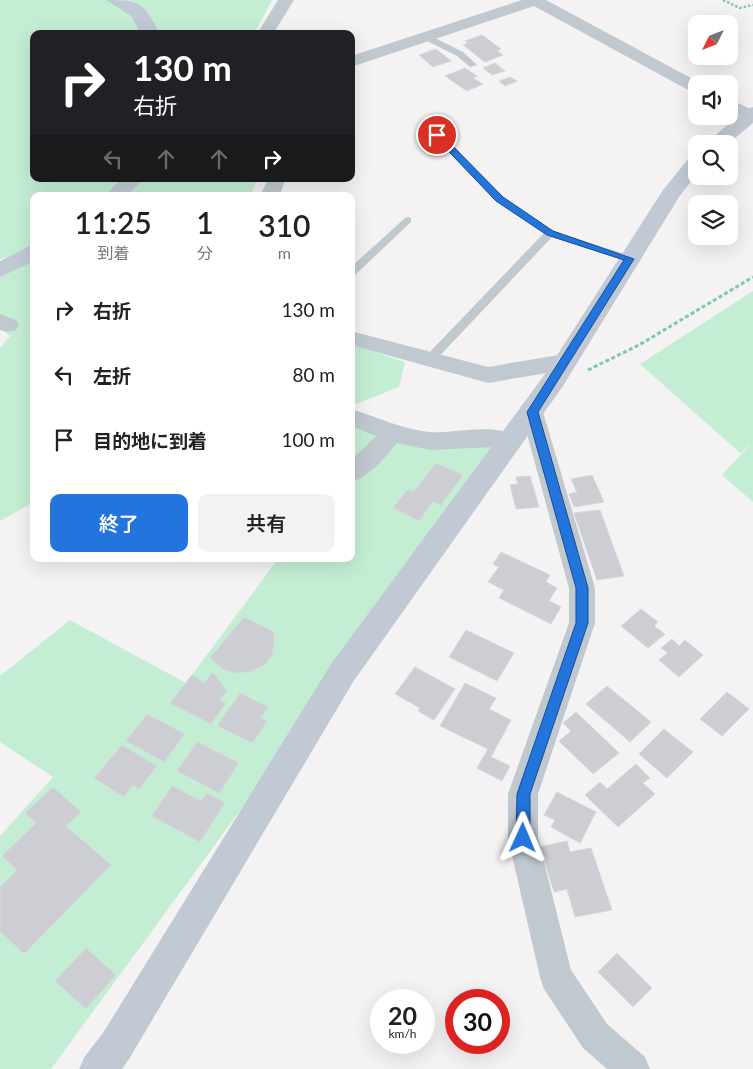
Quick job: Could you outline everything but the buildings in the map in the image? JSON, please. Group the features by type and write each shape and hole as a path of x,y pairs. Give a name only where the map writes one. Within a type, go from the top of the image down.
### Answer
{"street":[{"path":"115,0 128,3 143,16 148,30"},
{"path":"267,30 286,0"},
{"path":"355,61 428,38 537,0 688,83"},
{"path":"726,135 751,114 738,108"},
{"path":"98,1069 116,1046 342,674 532,412 560,371 670,194 688,172"},
{"path":"119,192 130,182"},
{"path":"0,270 30,253"},
{"path":"355,339 428,361 488,376 560,371"},
{"path":"532,412 582,588 582,623 523,794 523,838 556,977 595,1036 633,1069"},
{"path":"355,419 392,433 430,440 497,438 508,444"},
{"path":"355,470 366,462 392,433"}],"lane":[{"path":"428,38 460,54 473,65"},
{"path":"437,135 500,199 550,233 630,259"},
{"path":"355,268 408,220"},
{"path":"428,361 550,233"}],"path":[{"path":"723,0 740,8 753,5"},
{"path":"560,371 590,370 639,345 753,277"}],"green space":[{"path":"0,0 272,0 256,30 30,30 30,182 256,182 252,192 30,192 30,250 0,259"},
{"path":"30,254 30,504 0,521 0,348 10,336 0,328 0,275"},
{"path":"753,291 753,502 722,475 751,444 740,453 640,364"},
{"path":"355,345 405,362 399,387 355,404"},
{"path":"355,417 385,426 508,444 51,1069 0,1069 0,836 53,777 0,742 0,676 70,620 186,683 276,562 355,562"}],"route":[{"path":"437,135 469,170 500,199 550,233 630,259 532,412 582,588 582,623 523,794 523,838"}]}
